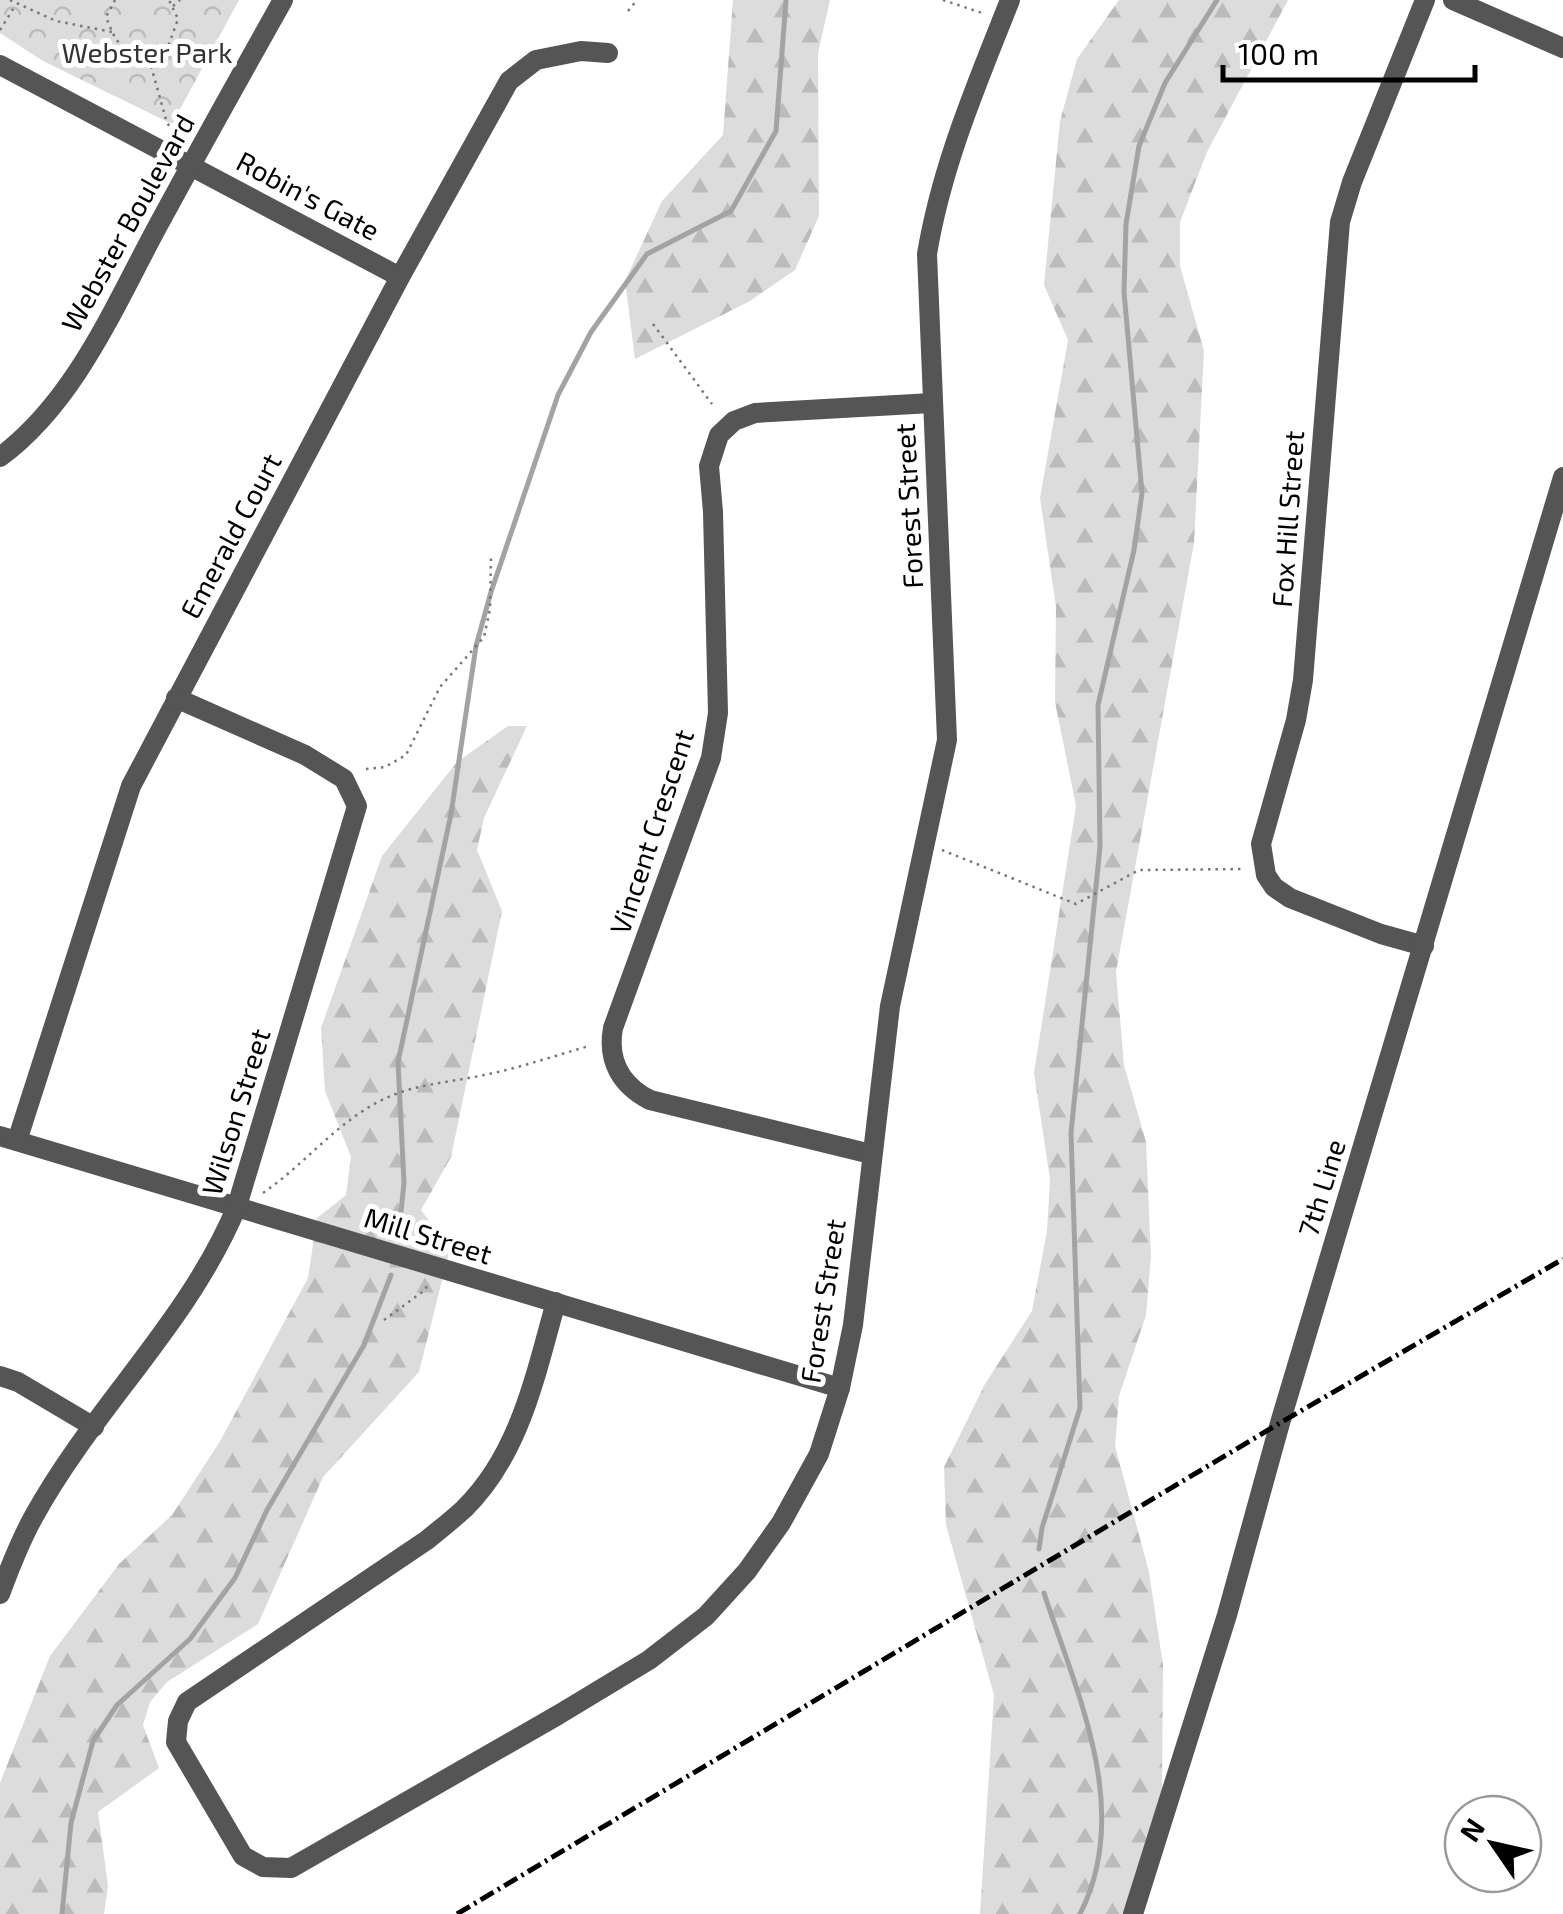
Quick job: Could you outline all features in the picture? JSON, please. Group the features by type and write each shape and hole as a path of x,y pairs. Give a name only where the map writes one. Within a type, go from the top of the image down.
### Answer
{"street":[{"name":"Webster Boulevard","path":"0,457 21,441 50,408 94,344 283,0"},
{"name":"Forest Street","path":"556,1302 520,1426 502,1459 464,1509 427,1540 187,1702 178,1722 176,1742 244,1856 263,1867 291,1868 649,1660 706,1616 747,1572 781,1523 819,1454 840,1388 852,1325 890,1006 947,740 927,254 950,150 1010,0"},
{"name":"Fox Hill Street","path":"1424,946 1381,934 1286,896 1267,878 1260,850 1302,691 1340,222 1352,182 1425,0"},
{"path":"1452,0 1563,48"},
{"name":"Emerald Court","path":"9,1138 131,786 400,277 509,81 536,60 581,51 608,52"},
{"name":"Robin's Gate","path":"1,68 400,277"},
{"name":"Vincent Crescent","path":"871,1154 650,1100 621,1076 612,1058 611,1042 711,758 718,713 709,466 714,444 726,427 754,413 932,403"},
{"name":"7th Line","path":"1133,1914 1227,1616 1280,1423 1563,477"},
{"name":"Wilson Street","path":"0,1594 33,1516 208,1267 237,1206 358,806 344,779 305,755 176,698"},
{"name":"Mill Street","path":"9,1138 840,1388"},
{"path":"0,1376 18,1382 94,1427"}],"path":[{"path":"10,0 56,21 112,32"},
{"path":"114,0 106,17 114,40 130,54 148,58 169,44 178,19 169,0"},
{"path":"172,7 180,0"},
{"path":"628,11 638,0"},
{"path":"943,0 984,13"},
{"path":"0,30 16,5"},
{"path":"148,58 167,124 176,134"},
{"path":"653,324 712,404"},
{"path":"366,769 384,767 406,755 440,686 484,637 490,609 492,556"},
{"path":"927,844 1076,904 1139,870 1246,869"},
{"path":"263,1193 292,1174 328,1134 380,1100 420,1086 486,1075 589,1046"},
{"path":"384,1320 425,1290 434,1267"}],"green space":[{"name":"Webster Park","path":"0,0 239,0 172,124 43,61 0,33"},
{"path":"733,0 830,0 818,53 819,216 795,270 750,301 635,359 625,281 662,201 723,135"},
{"path":"1119,0 1288,0 1207,152 1180,222 1180,266 1204,351 1194,543 1116,972 1124,1065 1146,1142 1151,1257 1146,1315 1119,1396 1115,1446 1149,1572 1163,1665 1162,1793 1125,1914 980,1914 994,1695 946,1525 944,1467 985,1384 1032,1311 1047,1231 1050,1179 1034,1073 1076,806 1055,702 1056,607 1040,498 1068,340 1044,285 1060,121 1077,59"},
{"path":"508,726 527,726 484,818 477,850 502,911 451,1157 421,1210 450,1249 419,1372 323,1477 258,1624 167,1682 150,1702 143,1725 159,1768 98,1812 108,1886 104,1914 0,1914 0,1783 50,1656 119,1564 172,1515 219,1443 308,1278 317,1218 346,1195 351,1157 325,1091 321,1028 382,856 457,762"}],"waterway":[{"path":"399,1230 404,1183 398,1062 451,814 476,646 491,592 558,395 591,332 647,254 731,211 776,131 786,0"},
{"path":"1039,1549 1080,1408 1071,1133 1100,847 1098,705 1134,550 1142,493 1124,292 1126,224 1139,146 1165,83 1217,0"},
{"path":"62,1914 71,1823 93,1741 117,1705 190,1639 235,1578 267,1510 364,1345 391,1275"},
{"path":"1044,1593 1084,1712 1101,1793 1101,1834 1095,1874 1080,1914"}],"railway":[{"path":"457,1914 1280,1423 1563,1259"}]}
